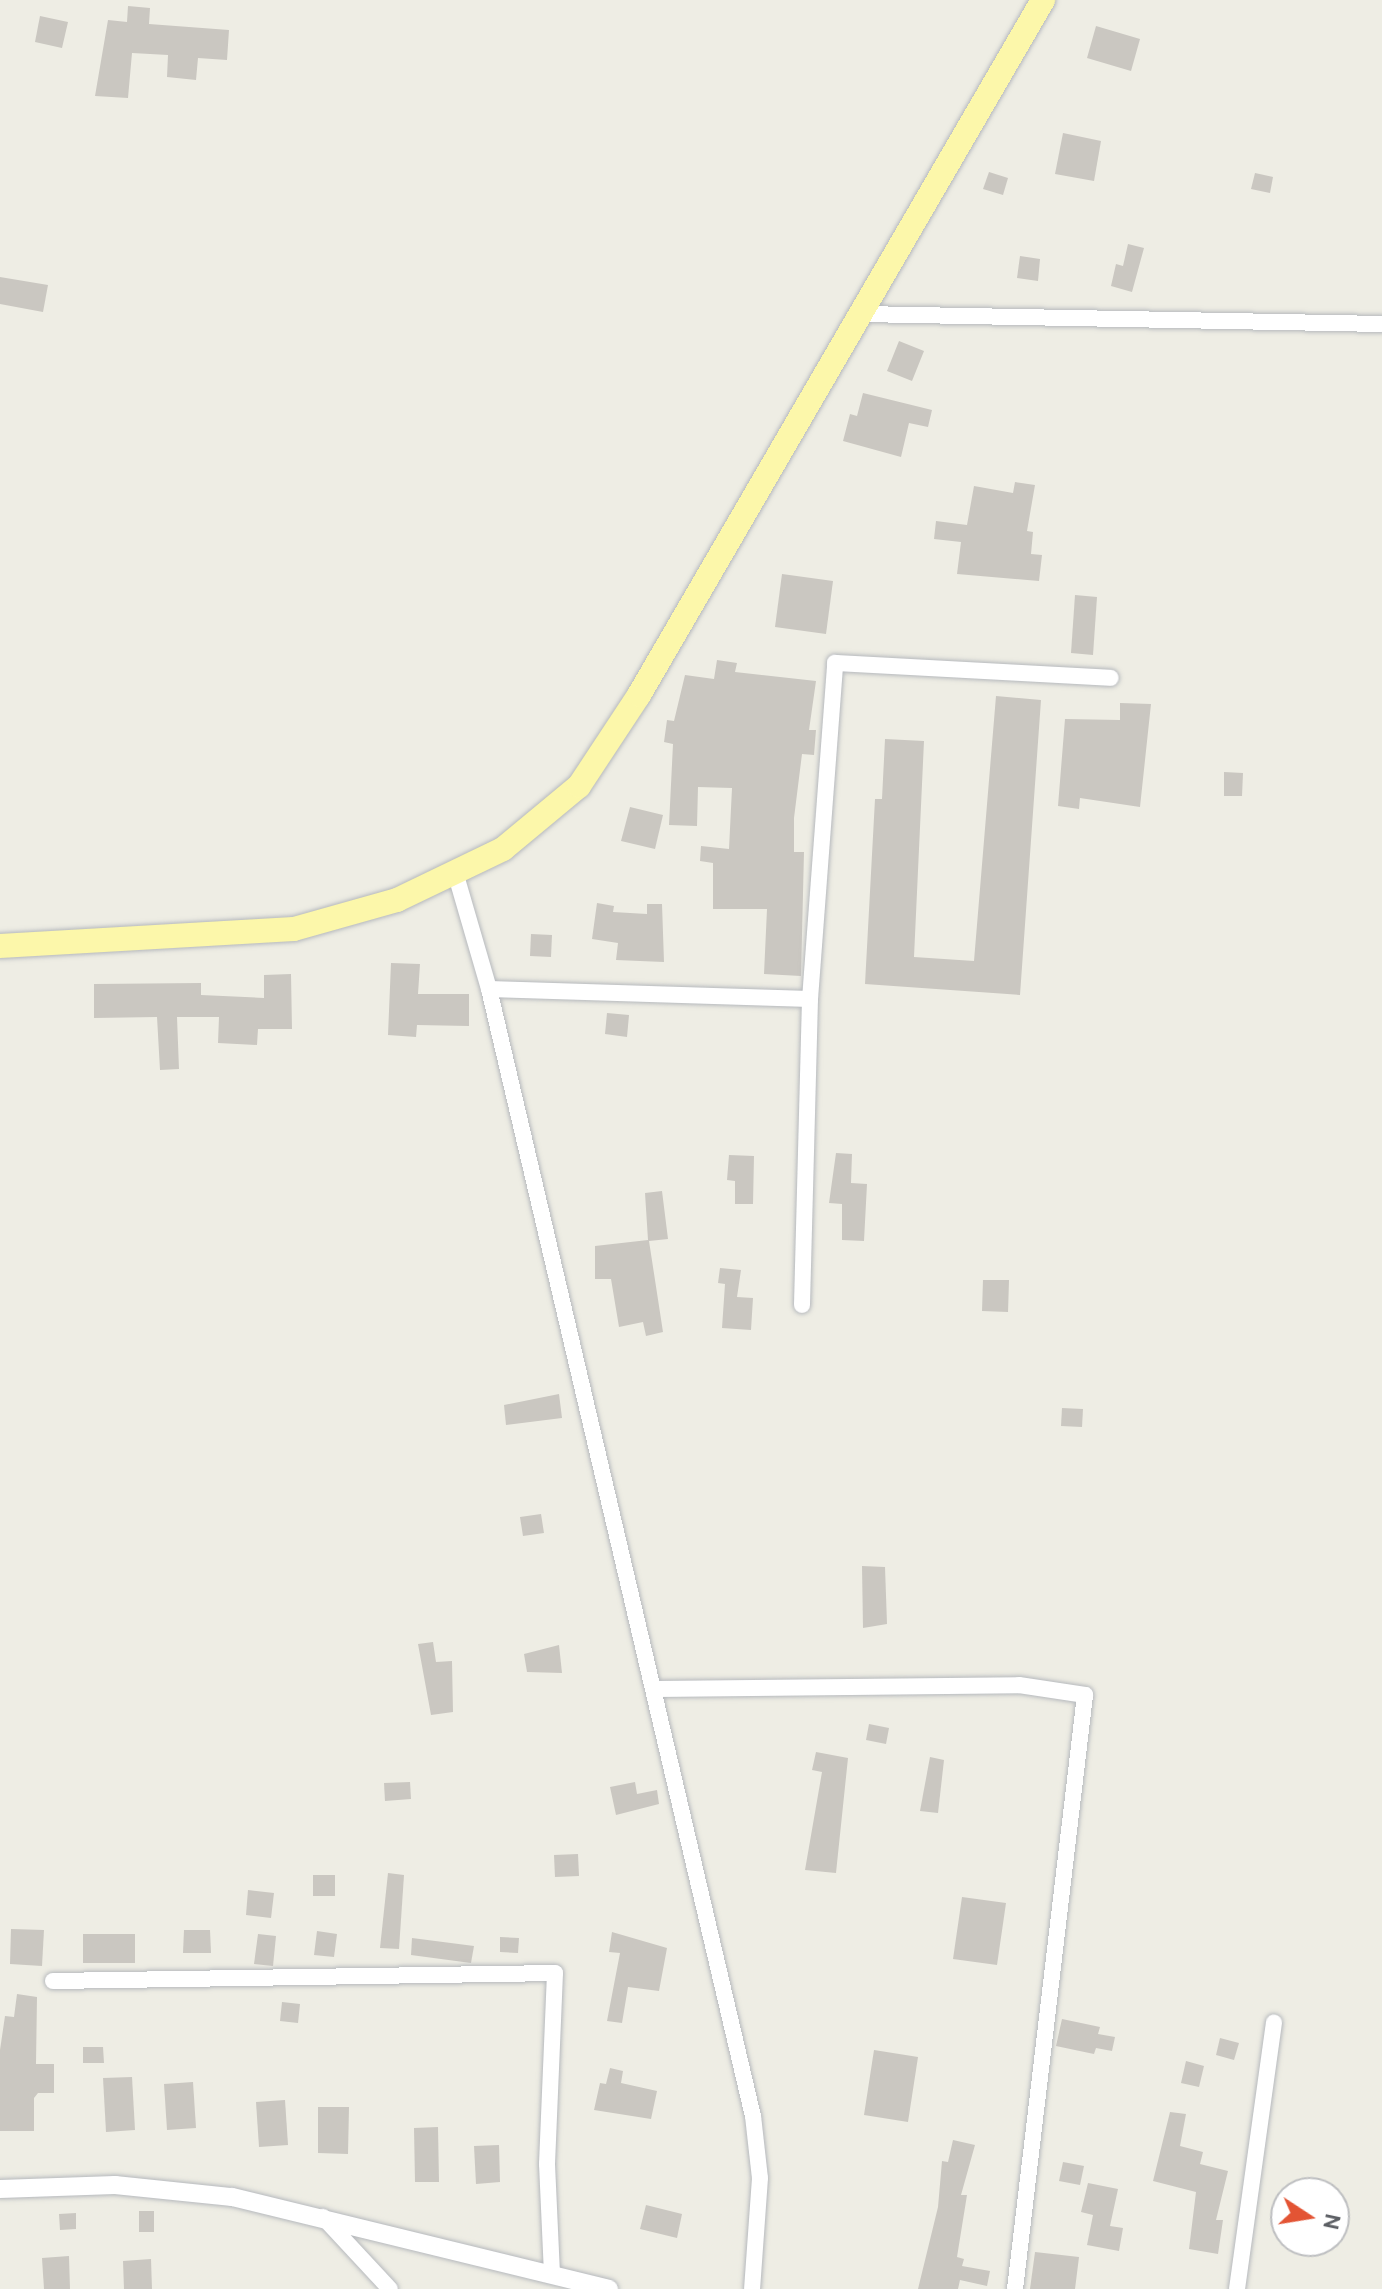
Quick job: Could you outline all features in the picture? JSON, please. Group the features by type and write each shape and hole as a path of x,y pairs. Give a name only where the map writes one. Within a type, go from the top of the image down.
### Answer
{"main road":[{"path":"0,946 294,929 397,900 503,849 579,786 639,695 1043,0"}],"street":[{"path":"862,314 1382,324"},
{"path":"802,1305 810,999 835,663 1111,678"},
{"path":"455,872 489,989 656,1689 753,2116 760,2178 752,2289"},
{"path":"489,989 810,999"},
{"path":"656,1689 1019,1685 1085,1695 1015,2289"},
{"path":"53,1981 555,1973 547,2164 554,2281"},
{"path":"1237,2289 1274,2023"},
{"path":"0,2189 115,2185 232,2197 322,2216 554,2281 609,2289"},
{"path":"322,2216 390,2289"}],"building":[{"path":"128,6 150,8 149,24 229,30 227,60 198,58 196,80 167,77 168,55 132,53 128,98 95,96 108,20 127,22"},
{"path":"40,16 68,22 62,48 35,42"},
{"path":"1096,26 1140,39 1131,71 1087,58"},
{"path":"1063,133 1101,141 1094,181 1055,174"},
{"path":"989,172 1008,178 1003,195 983,189"},
{"path":"1255,173 1273,177 1270,193 1251,189"},
{"path":"1128,244 1144,248 1132,292 1111,286 1116,264 1123,266"},
{"path":"1020,256 1040,259 1038,281 1017,278"},
{"path":"0,277 48,285 43,312 0,304"},
{"path":"899,341 924,351 912,381 887,371"},
{"path":"863,393 932,410 928,427 909,423 901,457 843,441 850,414 857,416"},
{"path":"1015,482 1035,485 1027,531 1033,532 1031,554 1042,555 1039,581 957,574 961,542 934,539 936,521 967,525 974,486 1013,493"},
{"path":"782,574 833,581 826,634 775,627"},
{"path":"1075,595 1097,597 1093,655 1071,653"},
{"path":"717,660 737,663 735,672 816,681 809,730 816,730 814,755 802,754 794,818 794,852 804,852 801,976 764,974 767,909 713,909 713,863 700,861 701,846 729,849 732,788 698,787 697,826 669,825 673,744 664,742 667,720 674,721 685,675 714,679"},
{"path":"996,696 1041,700 1020,995 865,984 875,799 882,799 885,739 924,741 914,957 974,961"},
{"path":"1120,703 1151,704 1140,807 1080,798 1079,809 1058,806 1065,719 1120,720"},
{"path":"1224,772 1243,773 1242,796 1224,796"},
{"path":"630,807 663,815 655,849 621,841"},
{"path":"597,903 614,906 613,912 647,914 647,904 662,904 664,962 616,960 618,943 592,939"},
{"path":"531,934 552,935 551,957 530,956"},
{"path":"391,963 420,964 418,994 469,994 469,1026 417,1025 416,1037 388,1035"},
{"path":"291,974 292,1029 258,1029 257,1045 218,1043 219,1017 177,1017 179,1069 160,1070 157,1017 94,1018 94,984 201,983 201,995 264,998 264,975"},
{"path":"607,1013 629,1015 627,1037 605,1034"},
{"path":"836,1153 852,1154 851,1183 867,1184 864,1241 842,1240 842,1204 829,1203"},
{"path":"729,1155 754,1156 753,1204 735,1204 735,1181 727,1180"},
{"path":"662,1191 668,1239 649,1241 663,1332 646,1336 643,1322 619,1327 611,1279 595,1279 595,1246 648,1240 645,1193"},
{"path":"720,1268 741,1270 737,1297 753,1298 751,1330 722,1328 725,1284 718,1283"},
{"path":"983,1280 1009,1280 1008,1312 982,1311"},
{"path":"559,1394 562,1418 506,1425 504,1405"},
{"path":"1062,1408 1083,1409 1082,1427 1061,1426"},
{"path":"541,1514 544,1533 523,1536 520,1517"},
{"path":"862,1566 885,1567 887,1624 863,1628"},
{"path":"433,1642 436,1662 452,1661 453,1712 431,1715 418,1644"},
{"path":"559,1645 562,1673 527,1672 524,1654"},
{"path":"869,1724 889,1728 886,1744 866,1740"},
{"path":"816,1752 848,1758 836,1873 805,1870 822,1772 812,1770"},
{"path":"930,1757 944,1760 938,1813 920,1811"},
{"path":"410,1782 411,1799 385,1801 384,1783"},
{"path":"635,1782 637,1794 657,1790 659,1804 616,1815 610,1787"},
{"path":"578,1854 579,1876 555,1877 554,1855"},
{"path":"388,1873 404,1875 399,1949 380,1948"},
{"path":"313,1875 335,1875 335,1896 313,1896"},
{"path":"248,1890 274,1893 271,1918 246,1915"},
{"path":"962,1897 1006,1903 997,1965 953,1959"},
{"path":"11,1929 44,1930 42,1966 10,1964"},
{"path":"184,1930 210,1930 211,1953 183,1953"},
{"path":"317,1931 337,1934 334,1957 314,1955"},
{"path":"612,1932 667,1948 659,1991 628,1987 622,2023 607,2021 620,1953 609,1952"},
{"path":"83,1934 135,1934 135,1963 83,1963"},
{"path":"258,1934 276,1936 273,1966 254,1964"},
{"path":"500,1937 519,1938 518,1953 500,1952"},
{"path":"412,1938 474,1946 471,1963 411,1955"},
{"path":"17,1994 37,1997 36,2064 54,2064 54,2093 38,2093 34,2098 34,2131 0,2131 0,2050 5,2016 14,2017"},
{"path":"282,2002 300,2004 298,2023 280,2021"},
{"path":"1062,2019 1100,2027 1098,2034 1115,2037 1112,2051 1096,2048 1094,2054 1056,2046"},
{"path":"1220,2038 1239,2043 1234,2060 1216,2055"},
{"path":"83,2047 103,2047 104,2063 83,2063"},
{"path":"874,2050 918,2057 908,2122 864,2115"},
{"path":"1186,2061 1204,2066 1199,2087 1181,2083"},
{"path":"610,2068 623,2071 621,2083 657,2091 651,2119 594,2110 600,2083 606,2084"},
{"path":"132,2077 135,2130 106,2132 103,2078"},
{"path":"193,2082 196,2128 167,2130 164,2084"},
{"path":"285,2100 288,2145 259,2147 256,2102"},
{"path":"318,2107 349,2107 348,2154 318,2153"},
{"path":"1170,2112 1186,2114 1180,2146 1203,2152 1200,2164 1228,2171 1216,2220 1223,2220 1218,2254 1189,2249 1196,2192 1153,2181"},
{"path":"438,2127 439,2182 415,2182 414,2128"},
{"path":"953,2140 975,2145 961,2195 967,2195 957,2257 964,2259 962,2266 990,2271 987,2286 960,2280 958,2289 918,2289 938,2207 942,2161 948,2162"},
{"path":"499,2145 500,2182 476,2184 474,2146"},
{"path":"1063,2162 1084,2166 1080,2185 1059,2181"},
{"path":"1088,2183 1118,2189 1110,2226 1123,2228 1119,2251 1087,2245 1093,2215 1081,2212"},
{"path":"646,2205 682,2214 677,2238 640,2229"},
{"path":"139,2211 154,2211 154,2232 139,2232"},
{"path":"76,2213 76,2229 60,2230 59,2214"},
{"path":"1035,2252 1079,2257 1075,2289 1030,2289"},
{"path":"69,2256 70,2289 44,2289 42,2258"},
{"path":"151,2259 152,2289 124,2289 123,2261"}]}
